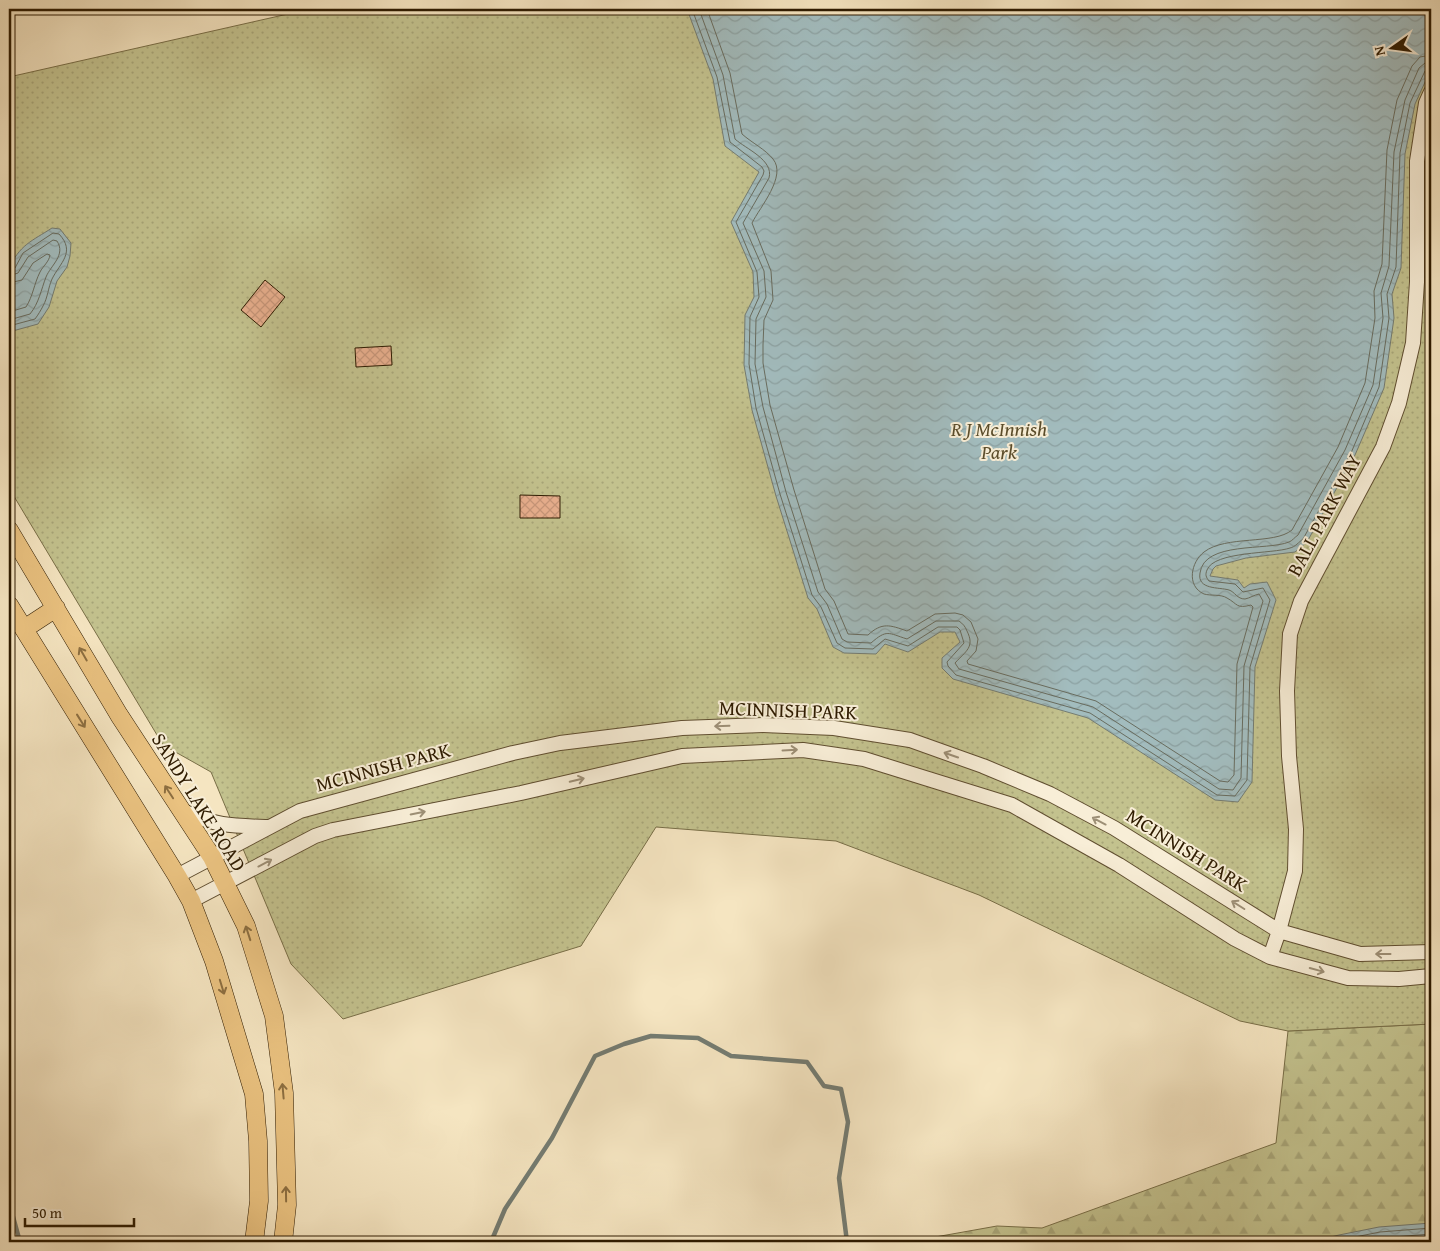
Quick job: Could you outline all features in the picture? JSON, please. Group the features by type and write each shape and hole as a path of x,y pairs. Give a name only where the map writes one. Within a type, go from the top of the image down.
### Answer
{"main road":[{"name":"SANDY LAKE ROAD","path":"9,530 119,715 212,857 246,926 274,1016 284,1093 286,1205 283,1242"},
{"path":"9,605 191,901 214,961 254,1094 258,1141 259,1200 254,1242"},
{"path":"24,629 56,608"}],"street":[{"name":"BALL PARK WAY","path":"1270,957 1296,870 1296,829 1289,756 1287,691 1290,634 1301,601 1383,447 1399,403 1413,343 1417,282 1417,161 1426,103 1431,92"},
{"name":"MCINNISH PARK","path":"177,876 300,811 514,753 560,743 682,728 764,725 834,728 910,740 983,766 1050,794 1114,828 1279,931 1360,954 1431,952"},
{"name":"MCINNISH PARK","path":"191,901 315,836 333,830 521,792 682,756 803,750 864,759 1012,805 1119,866 1235,939 1270,957 1348,978 1399,979 1431,976"},
{"path":"181,810 201,819 225,826 268,827"}],"green space":[{"name":"R J McInnish Park","path":"310,9 1431,9 1431,1024 1288,1031 1240,1021 979,895 836,841 656,827 581,946 343,1019 291,964 211,772 163,745 9,488 9,77"},
{"path":"1431,1024 1431,1242 915,1242 997,1226 1042,1228 1276,1143 1288,1031"}],"water":[{"path":"687,9 1431,9 1431,69 1415,104 1405,154 1401,268 1392,294 1394,318 1384,388 1355,455 1307,542 1295,552 1246,558 1216,566 1210,576 1238,580 1244,588 1250,584 1267,582 1276,600 1255,667 1252,782 1238,802 1215,800 1088,718 953,679 942,668 942,658 960,642 955,632 940,632 908,652 885,644 876,654 844,653 833,647 817,609 808,598 776,496 752,410 744,365 745,315 754,297 753,272 731,222 759,172 725,146 713,79"},
{"path":"52,228 60,229 71,243 67,267 57,281 49,307 38,324 9,332 9,269 22,249 32,240"},
{"path":"1431,1223 1431,1242 1310,1242 1379,1227"}],"building":[{"path":"265,280 285,297 261,327 241,310"},
{"path":"391,346 392,365 356,367 355,348"},
{"path":"520,495 560,496 560,518 520,518"}],"waterway":[{"path":"491,1242 505,1209 552,1138 595,1056 624,1044 651,1036 698,1038 731,1056 807,1062 824,1086 841,1089 848,1122 839,1178 847,1242"},
{"path":"9,1202 20,1242"}]}
